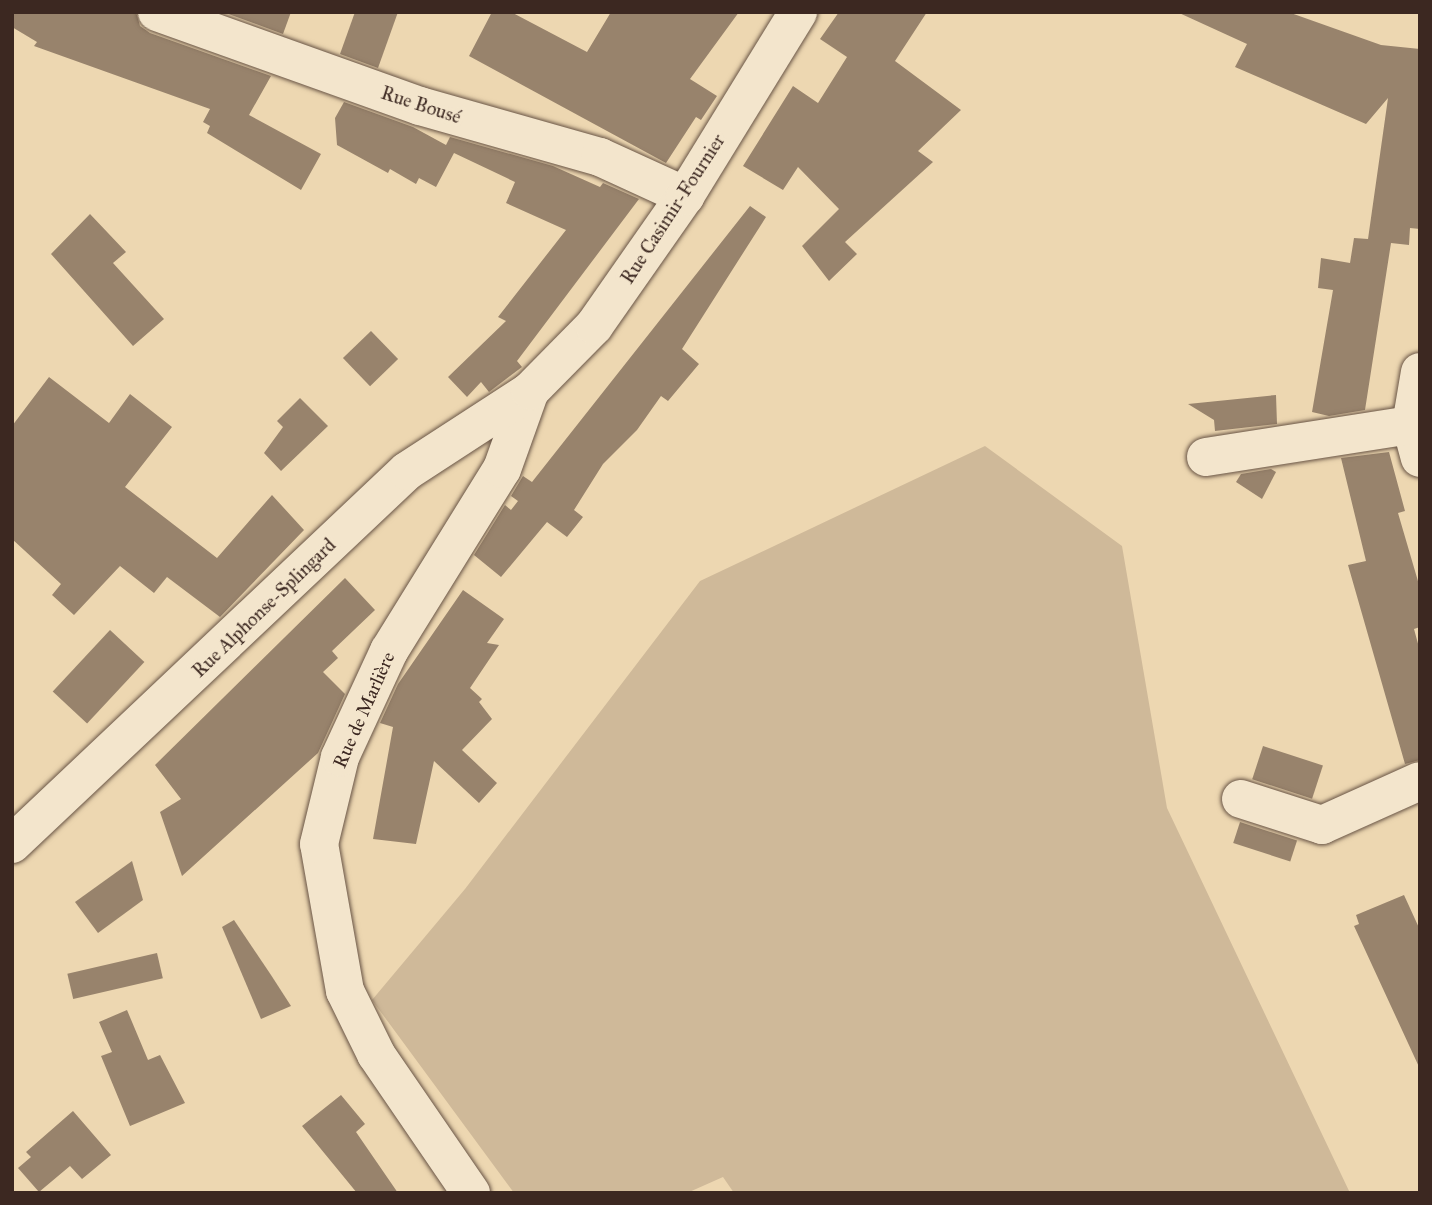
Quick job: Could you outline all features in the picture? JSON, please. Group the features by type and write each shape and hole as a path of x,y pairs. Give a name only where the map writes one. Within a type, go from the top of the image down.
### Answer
{"street":[{"name":"Rue Bousé","path":"157,12 420,106 600,157 685,197"},
{"name":"Rue Casimir-Fournier","path":"530,391 594,326 685,197 798,12"},
{"path":"1206,457 1415,442 1420,372"},
{"name":"Rue Alphonse-Splingard","path":"12,844 407,471 530,391"},
{"name":"Rue de Marlière","path":"471,1193 376,1054 345,991 319,844 340,757 390,651 502,469 530,391"},
{"path":"1241,799 1322,825 1420,781"}],"shaded area":[{"path":"985,446 1122,546 1167,808 1350,1193 734,1193 723,1177 687,1193 514,1193 372,1000 465,889 700,581"}],"building":[{"path":"12,12 136,12 140,26 150,33 271,76 249,115 321,154 301,190 207,133 210,126 203,122 210,109 34,46 37,42 12,27"},
{"path":"223,12 291,12 283,34"},
{"path":"355,12 398,12 378,68 340,54"},
{"path":"492,12 511,12 587,52 611,12 739,12 690,79 717,96 701,120 696,117 666,163 469,56"},
{"path":"839,12 927,12 895,61 961,110 918,151 933,162 845,242 857,254 829,281 802,246 839,209 798,167 783,190 743,166 793,86 818,103 847,57 820,39"},
{"path":"1177,12 1288,12 1381,45 1420,49 1420,229 1410,228 1409,245 1391,243 1365,410 1329,416 1312,412 1333,290 1318,288 1321,258 1350,263 1354,238 1368,239 1388,98 1366,124 1235,67 1247,44"},
{"path":"344,102 413,127 446,145 450,137 553,166 600,187 603,183 639,199 517,361 522,367 489,392 481,382 467,397 448,377 506,321 498,317 566,230 506,203 515,182 454,153 436,187 419,178 416,184 390,169 388,173 337,145 335,118"},
{"path":"750,206 766,217 682,349 699,364 668,401 661,396 637,430 603,464 574,510 583,517 567,537 547,522 501,577 474,555 505,505 511,510 518,501 511,496 523,476 532,482"},
{"path":"90,214 126,252 113,263 164,319 133,346 51,254"},
{"path":"371,331 398,359 370,386 343,358"},
{"path":"49,377 109,423 130,394 172,427 125,487 217,558 272,495 304,530 220,617 167,577 154,593 120,566 74,615 52,595 61,584 12,539 12,426"},
{"path":"1276,395 1277,424 1215,431 1214,420 1188,404"},
{"path":"300,398 328,426 281,471 264,453 283,427 277,421"},
{"path":"1389,452 1405,511 1398,513 1420,588 1420,627 1414,629 1420,651 1420,760 1405,764 1348,565 1366,561 1341,458"},
{"path":"1271,469 1276,472 1262,499 1236,482 1241,474"},
{"path":"345,578 375,610 332,651 338,658 323,672 345,694 318,753 182,876 160,812 181,799 155,765"},
{"path":"463,590 504,619 487,643 499,645 470,688 482,699 479,702 492,719 462,750 497,783 479,803 434,761 416,844 373,839 393,727 380,723 398,684"},
{"path":"110,630 144,662 87,723 53,691"},
{"path":"1263,746 1323,765 1312,799 1252,779"},
{"path":"1240,822 1297,841 1290,861 1233,843"},
{"path":"132,861 143,900 98,933 75,902"},
{"path":"1404,895 1420,930 1420,1069 1354,926 1359,924 1356,915"},
{"path":"234,920 291,1006 261,1019 222,927"},
{"path":"157,953 163,978 73,999 67,974"},
{"path":"127,1010 148,1060 160,1055 185,1103 130,1126 101,1056 112,1052 99,1022"},
{"path":"341,1095 365,1124 356,1132 398,1193 357,1193 302,1126"},
{"path":"73,1111 111,1155 82,1179 70,1166 39,1192 18,1168 31,1157 26,1152"}]}
